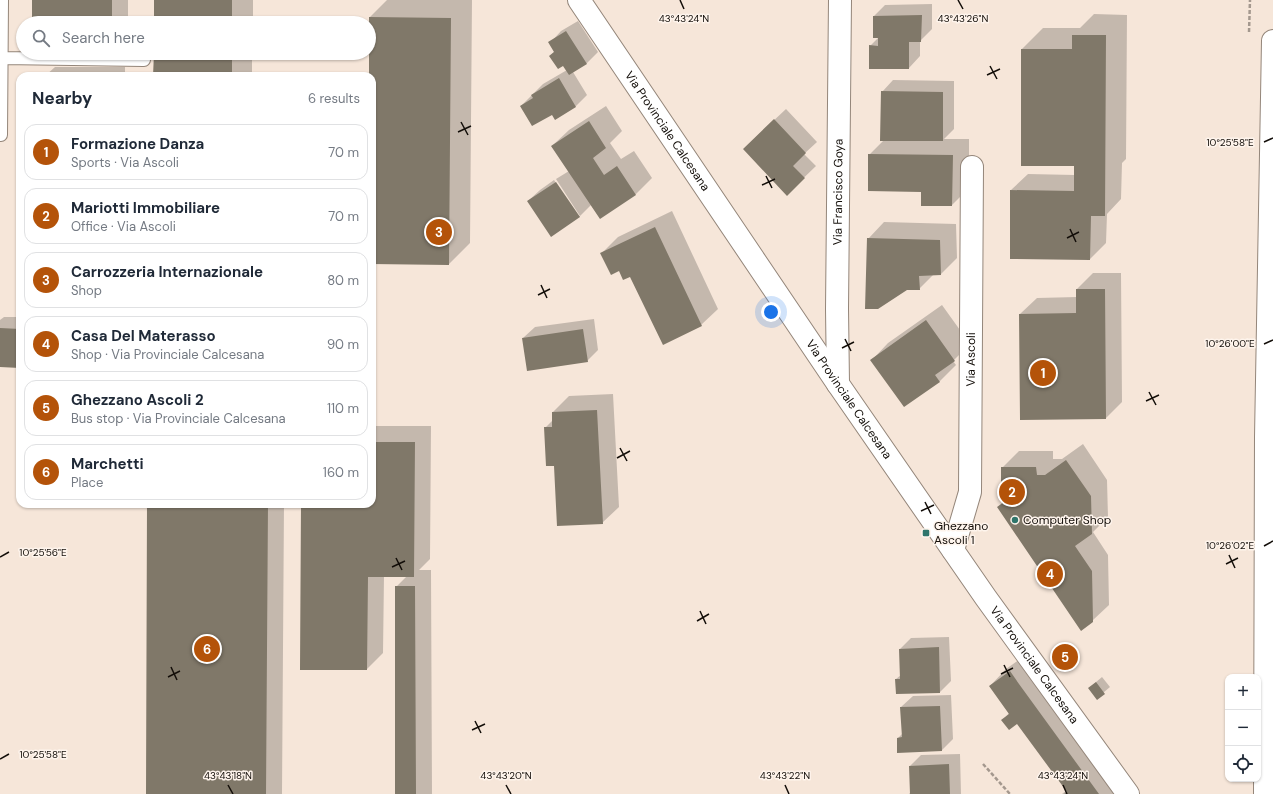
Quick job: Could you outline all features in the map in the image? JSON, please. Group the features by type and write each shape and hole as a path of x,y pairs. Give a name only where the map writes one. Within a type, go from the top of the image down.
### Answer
{"street":[{"name":"Via Provinciale Calcesana","path":"579,0 838,384 990,604 1128,794"},
{"name":"Via Francisco Goya","path":"838,384 837,309 840,0"},
{"path":"1264,794 1270,438 1273,41"},
{"name":"Via Ascoli","path":"953,550 970,492 972,167"}],"lane":[{"path":"1,135 2,0"},
{"path":"2,58 16,58"}],"path":[{"path":"984,764 1010,794"}],"building":[{"path":"32,0 112,0 112,16 32,16"},
{"path":"154,0 232,0 232,16 154,16"},
{"path":"922,15 921,42 909,42 909,69 869,69 869,45 878,46 878,38 873,38 873,16"},
{"path":"376,17 451,18 449,265 376,264 376,72 369,72 369,60 376,60"},
{"path":"566,31 587,64 569,75 563,66 558,69 549,56 554,52 548,42"},
{"path":"1072,35 1106,35 1105,216 1091,216 1090,260 1010,259 1010,190 1074,191 1074,166 1021,166 1021,49 1072,49"},
{"path":"154,60 232,60 232,72 153,72"},
{"path":"559,78 576,107 555,120 552,115 532,126 520,106 533,98 531,95"},
{"path":"881,91 943,92 943,141 880,141"},
{"path":"774,119 806,153 793,166 805,178 787,196 743,149"},
{"path":"589,121 606,148 593,158 604,175 617,166 636,195 600,219 551,146"},
{"path":"868,154 953,155 952,206 921,206 921,192 868,191"},
{"path":"556,182 580,217 551,237 527,201"},
{"path":"655,227 702,326 663,345 630,277 623,280 619,271 611,275 600,253"},
{"path":"867,238 940,240 941,275 919,276 920,290 907,290 878,309 865,309"},
{"path":"1076,289 1105,289 1106,419 1020,420 1019,314 1076,313"},
{"path":"926,320 955,361 935,375 940,382 904,407 870,360"},
{"path":"0,328 16,329 16,368 0,367"},
{"path":"583,329 588,362 527,371 522,338"},
{"path":"597,410 603,524 557,526 554,466 546,466 544,427 552,427 552,412"},
{"path":"376,442 415,442 414,577 368,577 367,670 300,670 301,508 376,508"},
{"path":"1066,460 1091,496 1092,534 1075,546 1092,571 1093,622 1081,631 997,507 1007,500 1007,484 1001,484 1001,467 1036,467 1037,475 1045,475"},
{"path":"147,508 268,508 266,794 146,794"},
{"path":"395,586 415,586 416,794 395,794"},
{"path":"939,647 940,693 896,694 895,679 900,679 899,649"},
{"path":"1010,671 1099,794 1064,794 1067,792 1017,724 1009,730 1001,720 1009,714 989,686"},
{"path":"1096,682 1105,694 1097,700 1088,688"},
{"path":"940,706 942,751 897,753 897,738 902,737 900,707"},
{"path":"949,764 950,794 910,794 909,766"}],"place":[{"name":"Carrozzeria Internazionale","path":"439,232"},
{"name":"Formazione Danza","path":"1043,373"},
{"name":"Mariotti Immobiliare","path":"1012,492"},
{"name":"Computer Shop","path":"1015,520"},
{"name":"Ghezzano Ascoli 1","path":"926,533"},
{"name":"Casa Del Materasso","path":"1050,574"},
{"name":"Marchetti","path":"207,649"},
{"name":"Ghezzano Ascoli 2","path":"1065,657"}]}
